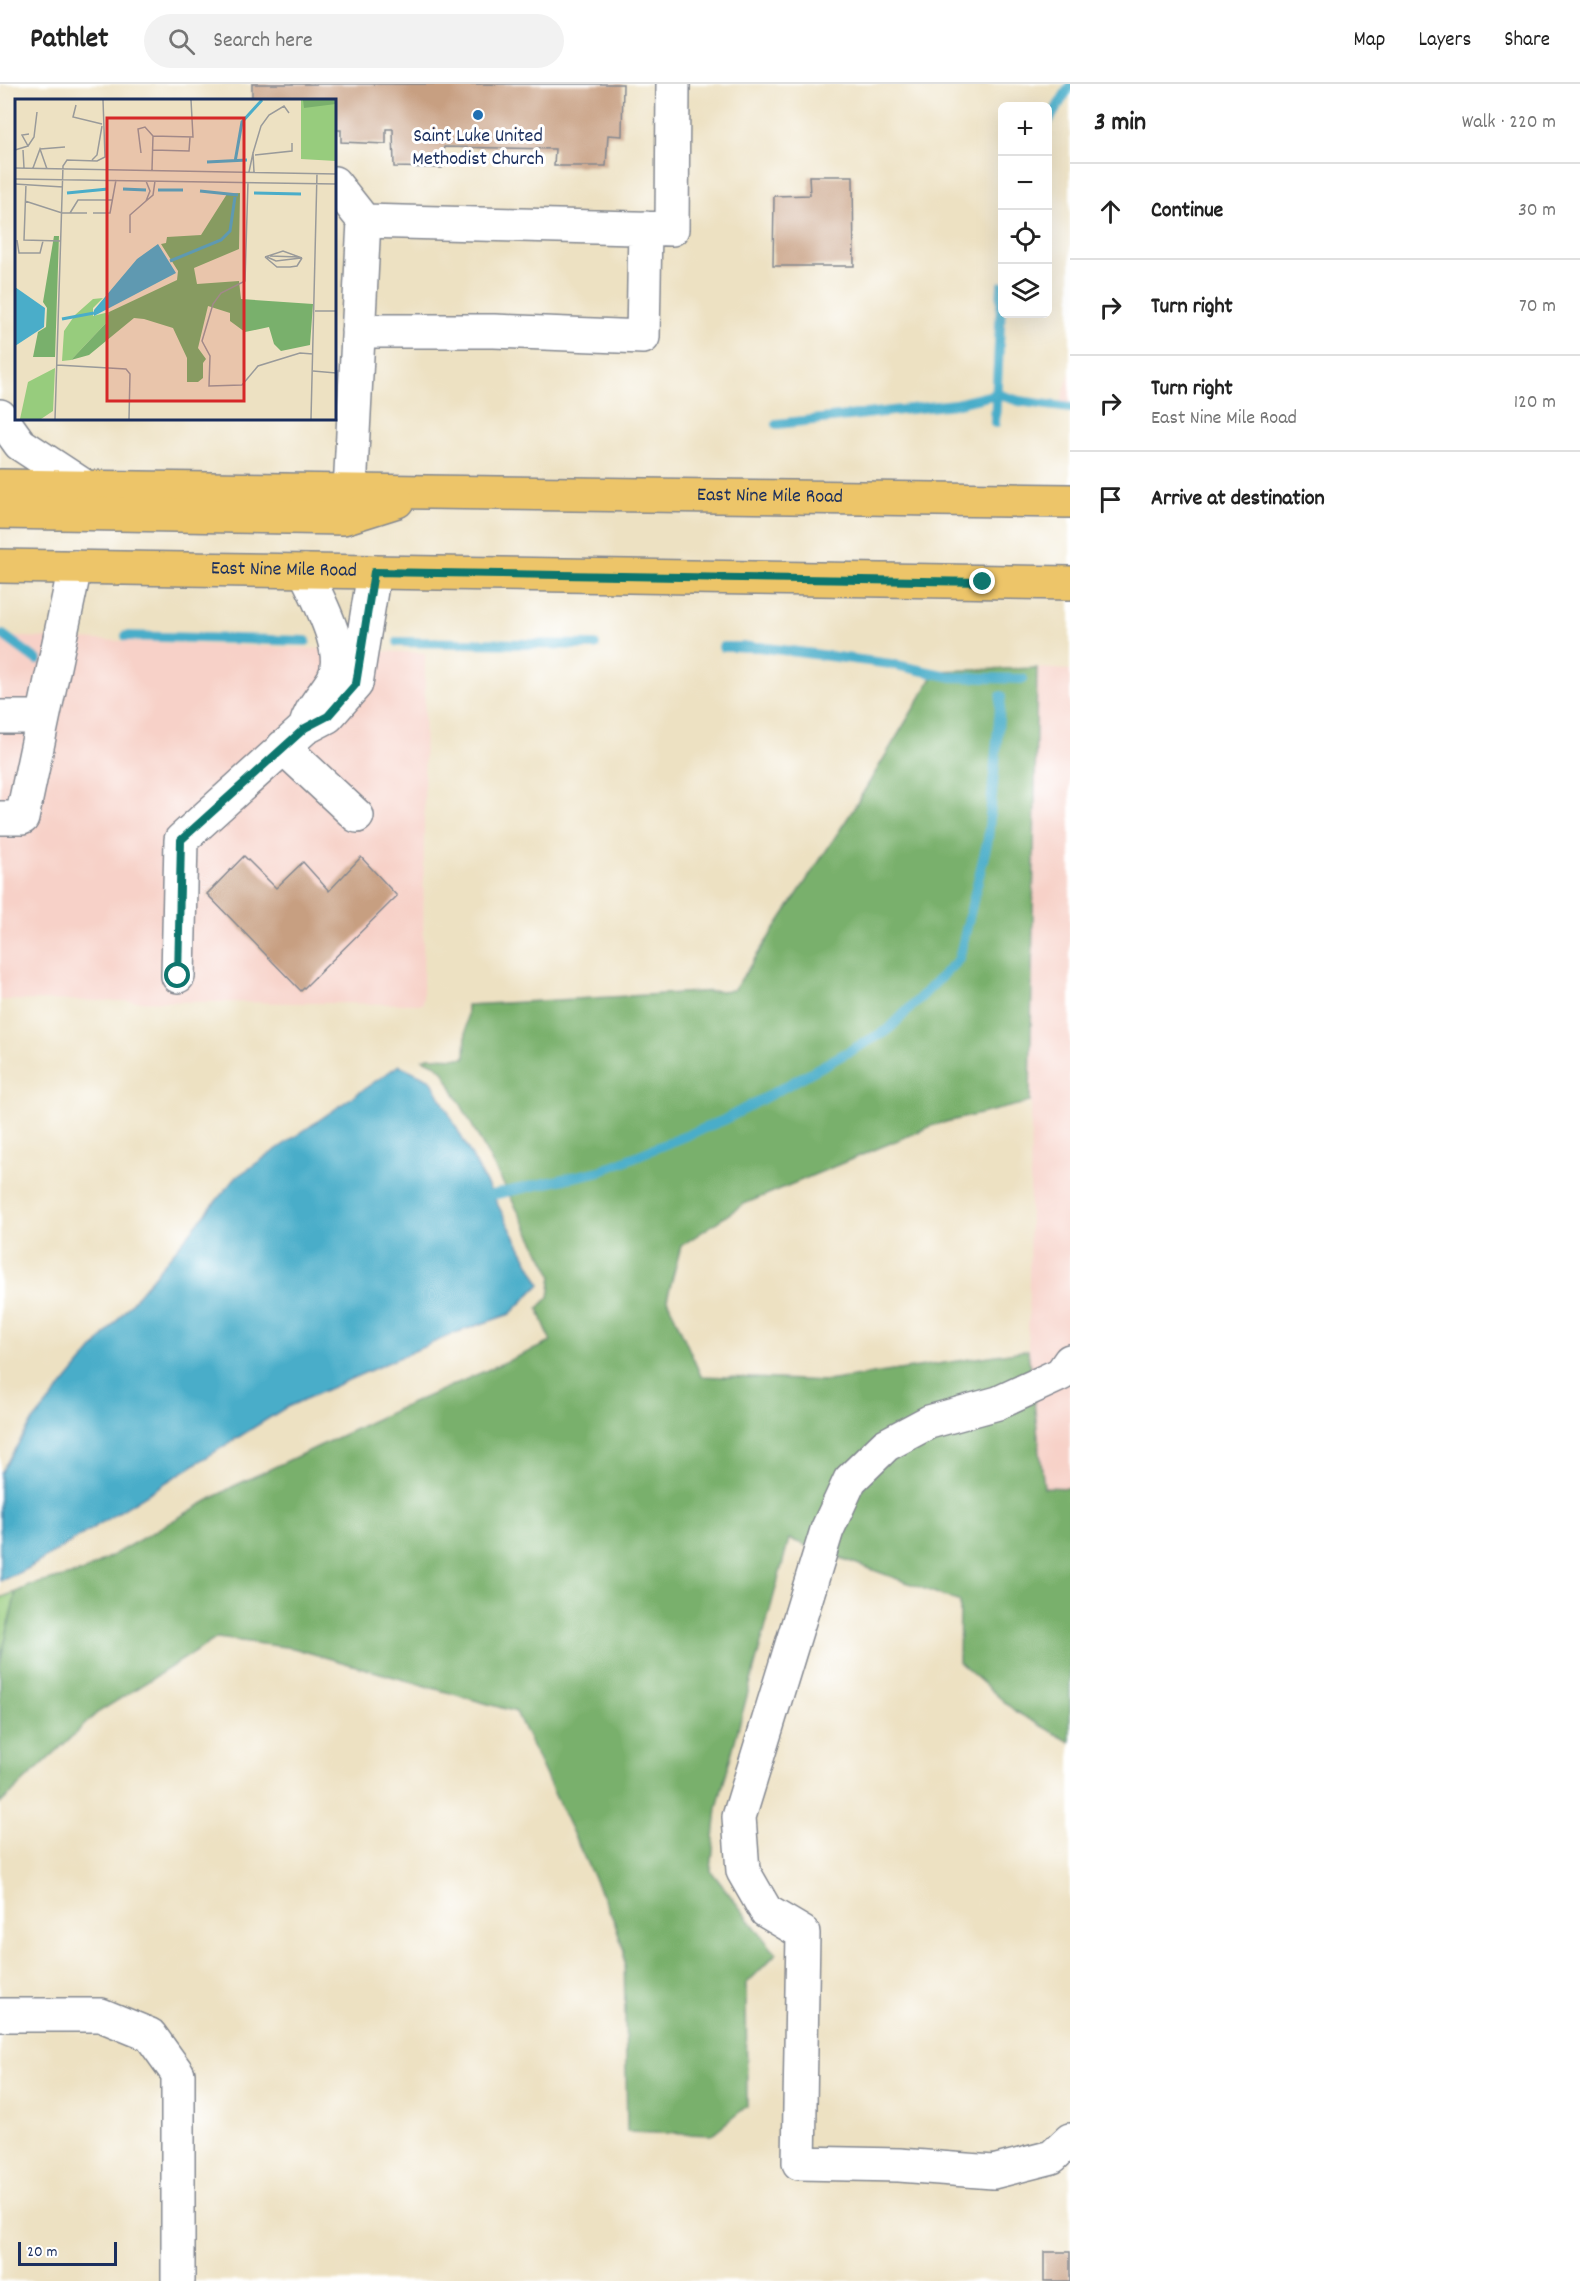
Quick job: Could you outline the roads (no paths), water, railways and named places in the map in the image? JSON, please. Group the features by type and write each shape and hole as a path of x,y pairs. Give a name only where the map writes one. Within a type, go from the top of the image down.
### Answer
{"main road":[{"name":"East Nine Mile Road","path":"0,486 1070,501"},
{"path":"0,512 343,518 425,492"},
{"name":"East Nine Mile Road","path":"0,566 1070,583"}],"street":[{"path":"350,491 358,331 345,200 672,229 673,84"},
{"path":"358,331 494,331 643,337 645,228"},
{"path":"0,416 20,444 87,488"},
{"path":"0,818 22,818 75,567"},
{"path":"294,737 334,678 339,652 305,571"},
{"path":"178,976 181,840 294,737 328,716 356,684 374,572"},
{"path":"0,717 43,717"},
{"path":"294,737 357,816"},
{"path":"1070,1361 1061,1374 1051,1379 998,1403 929,1422 886,1445 850,1480 827,1530 739,1817 743,1871 766,1911 803,1933 799,2163 899,2165 993,2172 1052,2157 1070,2140"},
{"path":"0,2015 101,2015 150,2035 178,2074 178,2281"}],"water":[{"path":"399,1065 431,1080 540,1284 510,1314 455,1333 285,1408 29,1568 0,1581 0,1473 30,1425 235,1178"}],"waterway":[{"path":"1052,115 1070,86"},
{"path":"995,423 1000,318"},
{"path":"777,424 955,404 997,394 1019,401 1070,408"},
{"path":"3,635 37,660"},
{"path":"126,636 306,641"},
{"path":"398,642 595,645"},
{"path":"723,647 759,647 891,664 952,677 1023,679"},
{"path":"492,1195 600,1171 724,1120 888,1030 959,959 988,839 1001,696"}],"place":[{"name":"Saint Luke United Methodist Church","path":"478,115"}]}
